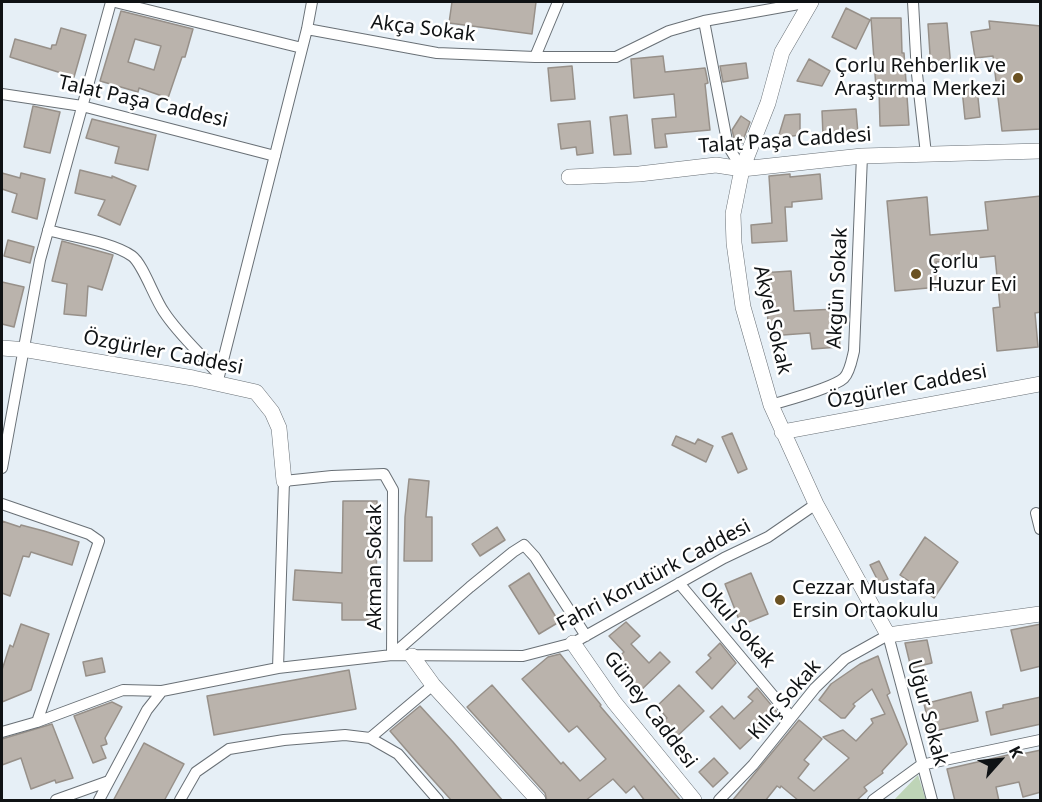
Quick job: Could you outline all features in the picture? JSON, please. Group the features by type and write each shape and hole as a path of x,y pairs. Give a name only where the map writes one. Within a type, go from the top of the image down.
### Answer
{"street":[{"path":"2,468 40,260 113,2 302,48"},
{"path":"218,379 312,2"},
{"path":"535,57 558,2"},
{"name":"Akça Sokak","path":"306,29 437,53 535,57 616,57 669,31 704,21 811,2"},
{"name":"Akyel Sokak","path":"811,2 782,52 768,103 742,169 734,214 734,243 743,307 771,405 816,504 888,635"},
{"path":"913,2 917,74 926,154"},
{"path":"704,21 729,146 742,169"},
{"name":"Talat Paşa Caddesi","path":"2,94 82,106 275,156"},
{"name":"Talat Paşa Caddesi","path":"569,177 639,174 716,165 742,169 862,156 1041,151"},
{"name":"Akgün Sokak","path":"771,405 815,392 844,378 851,365 854,351 862,156"},
{"path":"48,230 108,246 130,255 139,262 164,313 218,379"},
{"name":"Özgürler Caddesi","path":"2,348 218,379 256,392 272,412 279,428 284,482"},
{"name":"Özgürler Caddesi","path":"782,432 1041,384"},
{"name":"Akman Sokak","path":"284,482 332,476 384,474 393,490 394,509 392,655"},
{"path":"278,668 284,482"},
{"path":"2,504 89,534 99,542 37,722"},
{"name":"Fahri Korutürk Caddesi","path":"2,732 37,722 123,690 162,691 278,668 392,655 523,656 579,639 724,558 768,537 816,504"},
{"path":"1036,513 1041,529"},
{"path":"392,655 470,587 524,545 535,557 579,639"},
{"name":"Okul Sokak","path":"679,584 791,717"},
{"path":"888,635 1041,614"},
{"name":"Kılıç Sokak","path":"719,801 753,765 815,688 845,659 888,635"},
{"name":"Uğur Sokak","path":"888,635 932,801"},
{"name":"Güney Caddesi","path":"579,639 614,702 694,801"},
{"path":"412,656 433,685 538,801"},
{"path":"370,738 433,685"},
{"path":"99,801 147,710 162,691"},
{"path":"180,801 196,772 229,748 335,735 370,738 398,754 438,801"},
{"path":"873,801 921,765 1041,740"},
{"path":"56,801 110,781"}],"green space":[{"path":"918,775 926,800 894,800"}],"building":[{"path":"452,2 536,2 532,34 449,23"},
{"path":"846,8 870,20 856,49 832,37"},
{"path":"121,11 193,29 185,57 182,57 168,98 139,88 138,92 100,81","holes":["135,39 161,46 154,70 128,62"]},
{"path":"871,18 901,18 909,125 880,126 879,88 876,88"},
{"name":"Çorlu Rehberlik ve Araştırma Merkezi","path":"989,21 1041,26 1041,129 1002,131 993,56 975,58 971,32 990,29"},
{"path":"947,23 951,68 931,70 928,24"},
{"path":"61,28 86,35 74,77 10,57 15,39 51,49 52,45 56,45"},
{"path":"663,56 665,72 705,68 710,130 665,134 667,147 655,148 652,119 676,117 674,94 634,98 631,59"},
{"path":"809,59 830,71 822,86 797,81"},
{"path":"746,63 748,78 723,82 720,66"},
{"path":"572,66 575,99 551,101 548,68"},
{"path":"977,88 980,117 965,119 962,89"},
{"path":"33,106 60,112 50,153 24,147"},
{"path":"856,109 858,134 823,136 822,111"},
{"path":"800,114 800,135 778,138 785,115"},
{"path":"627,115 631,154 614,155 610,117"},
{"path":"741,116 750,122 742,143 734,138 732,130"},
{"path":"92,119 156,135 148,170 115,163 119,147 86,138"},
{"path":"590,121 593,153 577,155 576,147 561,149 558,124"},
{"path":"80,170 112,178 112,176 136,186 120,225 98,215 105,200 75,193"},
{"path":"2,173 20,178 21,173 45,179 37,219 12,212 17,194 2,189"},
{"path":"790,174 790,177 820,174 822,199 792,202 792,207 785,207 787,241 752,243 751,225 772,223 769,176"},
{"name":"Çorlu Huzur Evi","path":"1041,196 1041,312 1035,313 1038,347 997,351 993,308 1000,307 995,256 936,262 939,287 895,291 887,201 927,197 930,235 988,230 985,202"},
{"path":"8,240 34,247 30,263 4,256"},
{"path":"62,241 113,255 102,290 88,286 86,316 64,314 67,284 52,281"},
{"path":"791,271 794,311 837,309 840,347 812,349 810,333 769,336 767,308 763,308 760,273"},
{"path":"2,282 24,287 14,327 2,324"},
{"path":"732,433 747,469 738,473 722,437"},
{"path":"676,436 695,444 698,439 713,446 706,462 672,445"},
{"path":"409,479 429,481 426,517 432,517 432,561 404,561"},
{"path":"343,501 377,501 376,620 342,620 342,603 293,600 295,570 342,573"},
{"path":"2,521 79,542 72,565 31,552 29,557 23,556 10,596 2,593"},
{"path":"497,527 505,540 480,556 472,544"},
{"path":"925,537 958,562 934,598 900,575"},
{"path":"879,561 888,579 879,583 870,565"},
{"path":"529,573 559,622 539,634 509,586"},
{"path":"751,573 768,614 741,625 725,584"},
{"path":"626,622 640,636 631,644 649,663 660,652 670,662 635,696 625,685 627,683 610,665 624,652 609,636"},
{"path":"21,624 49,634 31,690 2,702 2,670 10,645 13,647"},
{"path":"1041,624 1041,666 1021,671 1011,630"},
{"path":"927,640 932,663 911,668 905,643"},
{"path":"720,643 736,663 712,689 696,672 711,658 708,655"},
{"path":"560,654 600,706 681,801 645,801 634,786 626,793 613,779 585,801 547,801 545,793 467,707 492,685 561,764 563,762 580,781 606,759 577,726 569,732 522,679 548,657"},
{"path":"878,656 890,693 887,695 907,744 882,771 883,773 864,787 867,791 856,801 799,801 781,786 780,788 777,786 765,801 732,801 799,720 822,739 804,760 809,764 798,778 814,791 849,758 823,737 843,730 856,741 873,723 871,719 885,714 872,689 853,704 855,706 845,718 841,718 819,700 831,684 860,664"},
{"path":"102,658 105,672 86,676 83,662"},
{"path":"349,670 356,709 214,735 207,696"},
{"path":"679,685 704,711 673,740 659,725 667,718 657,706"},
{"path":"757,688 778,713 740,749 710,717 722,706 734,719 753,701 748,697"},
{"path":"971,692 978,721 931,732 924,704"},
{"path":"1041,697 1041,724 991,735 986,712 1003,708 1003,705"},
{"path":"112,702 122,707 105,738 107,744 101,746 106,758 93,763 74,716"},
{"path":"420,706 503,801 452,801 416,761 390,731"},
{"path":"52,724 73,778 56,783 55,780 31,789 21,758 2,765 2,739"},
{"path":"144,743 184,764 164,801 113,801"},
{"path":"1041,750 1041,792 1023,797 1019,782 996,787 999,801 955,801 947,769 1012,754 1012,756"},
{"path":"714,758 728,773 713,787 699,772"}],"place":[{"name":"Çorlu Rehberlik ve Araştırma Merkezi","path":"1018,78"},
{"name":"Çorlu Huzur Evi","path":"916,274"},
{"name":"Cezzar Mustafa Ersin Ortaokulu","path":"780,600"}]}
